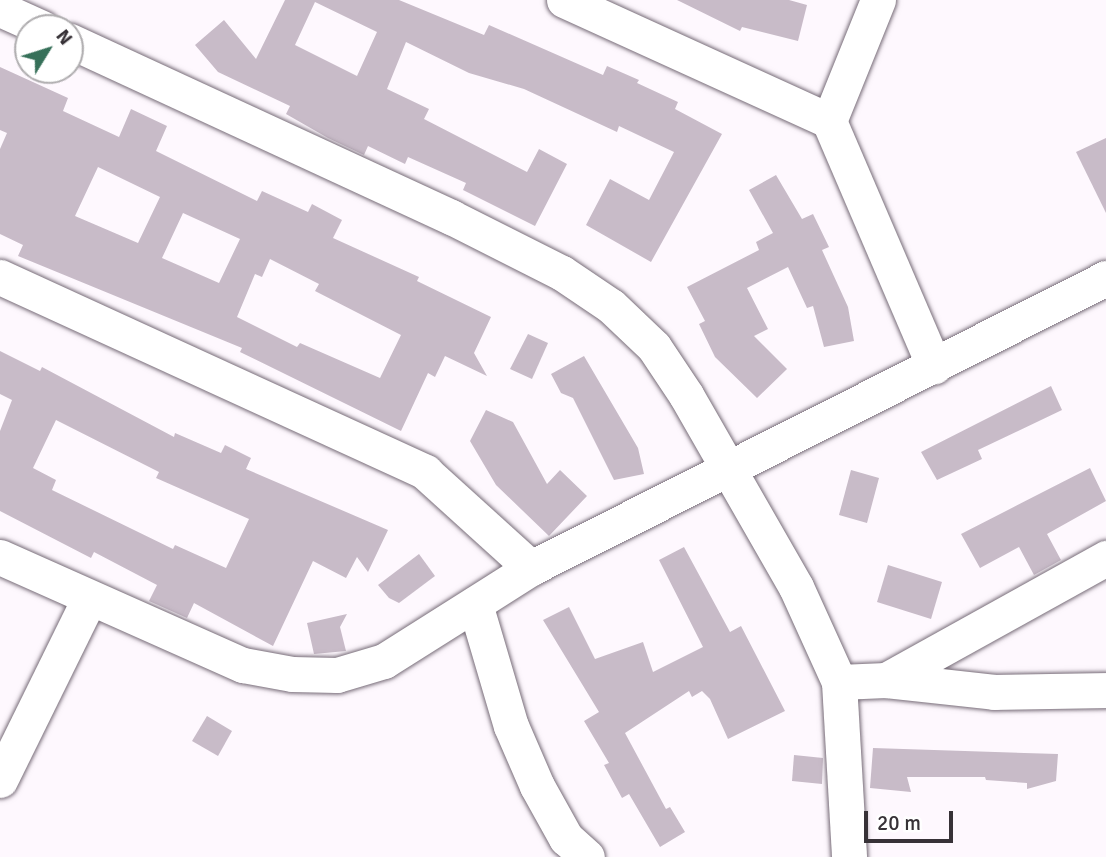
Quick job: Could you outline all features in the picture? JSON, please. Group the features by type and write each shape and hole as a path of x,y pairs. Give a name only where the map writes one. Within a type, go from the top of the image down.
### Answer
{"street":[{"path":"564,0 829,121 934,366"},
{"path":"829,121 878,0"},
{"path":"84,47 451,217 562,273 611,306 654,347 729,469 796,587 839,682 849,857"},
{"path":"0,277 425,472 531,568"},
{"path":"0,557 89,599 243,665 292,674 338,675 384,661 531,568 1106,278"},
{"path":"886,680 1106,558"},
{"path":"0,780 89,599"},
{"path":"475,604 511,726 537,786 566,838 587,857"},
{"path":"839,682 886,680 994,692 1106,690"}],"building":[{"path":"285,0 399,0 484,35 489,25 603,75 607,66 678,102 675,109 722,134 651,262 586,225 610,179 649,200 674,152 619,126 617,132 524,89 469,73 406,42 387,89 429,109 424,119 527,172 539,149 567,164 535,226 463,190 466,183 408,157 405,164 368,146 364,155 328,138 286,114 290,106 218,72 195,45 224,20 256,59","holes":["315,2 377,32 357,76 295,45"]},
{"path":"677,0 789,0 807,5 798,41 742,27 740,31"},
{"path":"0,67 14,73 14,84 37,84 68,98 63,111 119,137 131,109 167,126 156,151 257,201 262,191 308,212 312,204 342,220 333,238 419,277 417,281 491,317 474,353 487,376 445,356 435,377 428,373 401,431 240,352 242,348 18,256 23,245 0,234 0,149 7,133 0,130","holes":["98,167 160,197 138,243 75,216","183,213 240,239 219,283 162,258","270,259 319,284 315,291 401,335 380,378 300,343 297,347 237,317 255,274 262,277"]},
{"path":"1106,138 1106,213 1076,152"},
{"path":"776,175 802,219 813,214 829,247 822,250 848,307 854,341 824,347 813,306 807,308 788,267 747,288 768,329 754,336 787,369 757,398 715,357 699,324 705,321 687,287 759,250 756,242 773,233 749,190"},
{"path":"528,334 548,343 532,379 510,369"},
{"path":"0,351 40,371 42,367 174,437 175,433 221,453 225,445 251,458 246,469 388,530 368,572 357,557 346,578 313,561 273,646 194,603 187,618 149,601 157,585 94,552 91,558 0,511 0,431 12,400 0,394","holes":["56,420 159,472 156,478 249,519 226,568 175,545 173,549 52,490 56,480 33,468"]},
{"path":"584,356 638,448 644,474 614,480 573,398 561,393 551,374"},
{"path":"1051,386 1062,410 978,450 982,459 937,480 921,452"},
{"path":"486,410 513,422 547,484 560,470 587,496 549,536 496,485 470,441"},
{"path":"1090,468 1106,501 1047,534 1061,560 1034,575 1019,547 980,568 961,534"},
{"path":"851,470 879,478 867,523 839,515"},
{"path":"684,547 730,632 741,626 785,711 728,739 710,699 702,691 692,697 689,691 625,733 666,809 670,807 685,832 660,847 629,794 622,798 604,765 609,763 584,721 599,712 543,620 569,607 595,659 643,642 653,672 703,647 659,560"},
{"path":"419,554 435,576 399,603 389,598 378,585"},
{"path":"888,565 942,582 931,619 877,602"},
{"path":"347,614 340,627 346,651 314,654 307,623"},
{"path":"207,716 232,731 218,756 192,741"},
{"path":"873,748 1058,754 1056,781 1027,789 1027,783 986,780 985,777 907,777 911,792 870,788"},
{"path":"794,755 823,758 822,784 792,781"}]}
